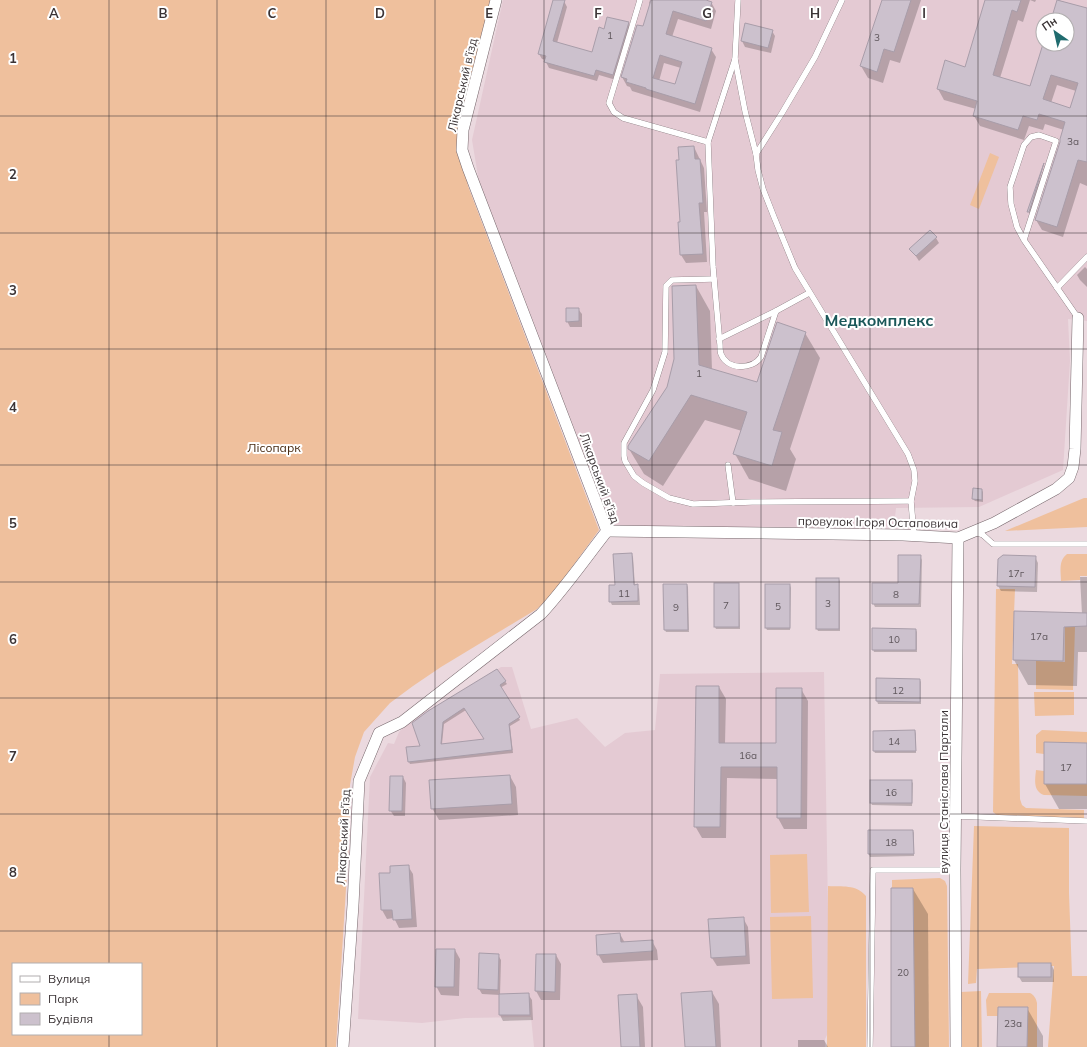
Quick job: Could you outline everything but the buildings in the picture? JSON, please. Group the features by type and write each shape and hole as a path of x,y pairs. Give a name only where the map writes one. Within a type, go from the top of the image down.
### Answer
{"street":[{"name":"Лікарський в'їзд","path":"343,1047 353,904 359,782 379,733 402,722 541,614 560,593 607,531 462,150 463,130 496,0"},
{"name":"провулок Ігоря Остаповича","path":"607,531 958,538 994,523 1036,501 1056,489 1069,478 1073,467 1075,449 1078,318"},
{"name":"вулиця Станіслава Партали","path":"956,1047 955,816 958,538"}],"lane":[{"path":"640,0 609,103 614,112 623,118 708,142"},
{"path":"738,0 736,59 745,111 763,189 792,261 809,293 908,454 914,470 915,481 911,501 914,536"},
{"path":"756,154 782,114 815,57 842,0"},
{"path":"736,59 708,142 714,279 719,340 721,354 727,361 740,367 754,364 761,357 776,311"},
{"path":"1024,240 1056,141 1038,135 1031,137 1024,144 1010,187 1011,204 1017,227 1024,240 1078,318"},
{"path":"1057,288 1087,257"},
{"path":"714,279 672,280 666,286 665,352 653,390 624,443 625,461 634,476 643,483 670,498 692,504 911,501"},
{"path":"719,340 809,293"},
{"path":"728,465 733,503"},
{"path":"974,532 983,535 993,544 1087,544"},
{"path":"955,816 1087,821"},
{"path":"870,1047 873,870 955,870"}],"shaded area":[{"name":"Медкомплекс","path":"503,0 1087,0 1087,321 1068,319 1070,361 1063,470 979,507 896,508 894,526 613,528 480,188 472,140"},
{"path":"501,667 512,667 531,729 577,718 605,747 625,733 655,730 660,674 824,672 830,1029 825,1039 825,1047 534,1047 531,1017 465,1018 422,1023 358,1019 370,777 388,743 394,744 399,732 415,716 434,708"}],"green space":[{"name":"Лісопарк","path":"0,0 495,0 462,153 468,186 599,530 551,596 537,609 441,667 413,686 390,703 364,732 355,757 350,785 349,841 336,1047 0,1047"},
{"path":"990,153 999,157 979,209 970,205"},
{"path":"1087,498 1087,527 1005,531"},
{"path":"1067,554 1087,554 1087,576 1080,576 1080,580 1061,581 1061,563"},
{"path":"996,589 1015,589 1012,664 1018,664 1020,799 1022,805 1026,808 1084,810 1084,818 998,816 993,812"},
{"path":"1065,627 1075,627 1073,690 1036,689 1036,661 1065,662"},
{"path":"1034,692 1074,692 1074,715 1035,716"},
{"path":"1042,730 1087,732 1087,743 1045,742 1044,754 1036,753 1036,735"},
{"path":"1036,770 1044,771 1044,784 1087,784 1087,796 1044,795 1040,793 1036,788"},
{"path":"974,826 1069,828 1069,893 1072,976 1087,976 1087,1047 1048,1047 1054,966 977,969 976,983 968,984"},
{"path":"807,854 809,912 771,913 770,855"},
{"path":"940,878 945,881 947,886 949,1047 915,1047 913,888 892,888 892,880"},
{"path":"828,886 844,886 853,888 862,892 866,896 866,1047 827,1047"},
{"path":"811,916 813,998 772,999 770,917"},
{"path":"981,991 982,1047 962,1047 961,992"},
{"path":"989,993 1030,993 1034,996 1037,1003 1037,1047 1027,1047 1028,1007 998,1007 998,1016 987,1016 986,1000"}],"district":[{"name":"Медкомплекс","path":"879,320"}]}
